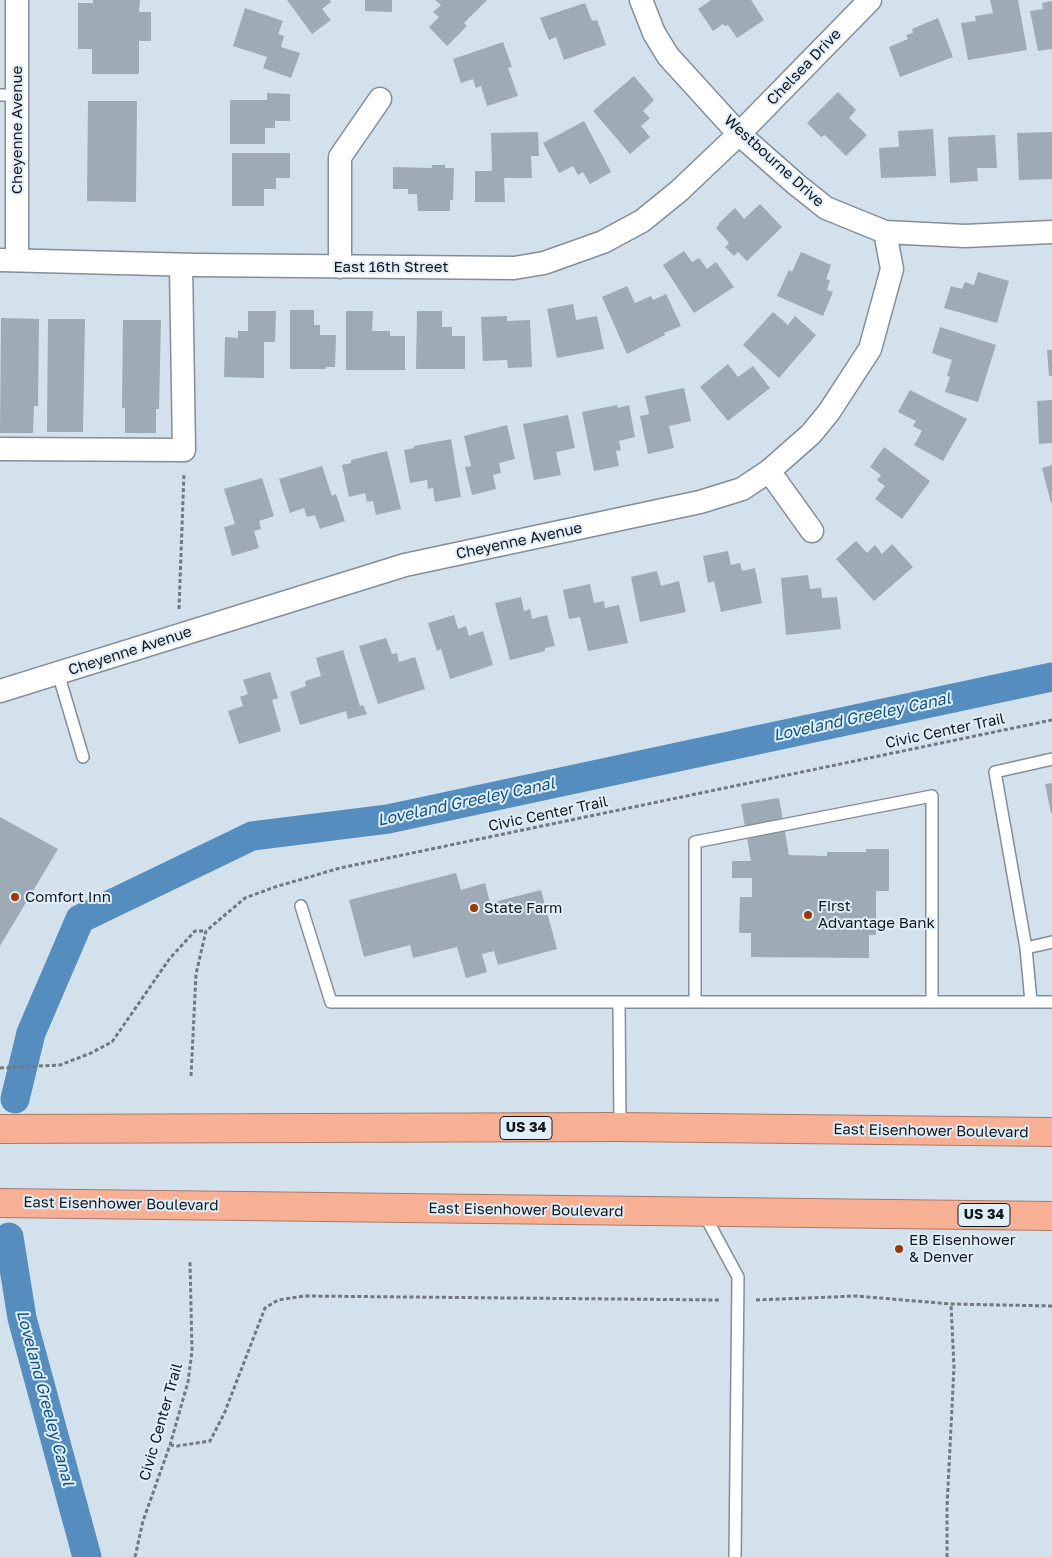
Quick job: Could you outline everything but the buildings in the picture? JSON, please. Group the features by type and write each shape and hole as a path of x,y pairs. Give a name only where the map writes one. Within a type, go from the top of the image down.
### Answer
{"highway":[{"name":"East Eisenhower Boulevard","path":"0,1129 620,1127 1052,1132"},
{"name":"East Eisenhower Boulevard","path":"0,1203 1052,1216"}],"street":[{"name":"Cheyenne Avenue","path":"9,260 9,95 17,0"},
{"name":"Westbourne Drive","path":"641,0 654,33 668,56 739,134 796,185 826,208 885,232 965,236 1052,232"},
{"name":"Chelsea Drive","path":"739,134 870,0"},
{"path":"340,267 340,157 380,99"},
{"name":"East 16th Street","path":"9,260 340,267 514,268 544,263 602,242 642,221 679,191 739,134"},
{"name":"Cheyenne Avenue","path":"0,692 405,565 700,502 742,489 769,471 810,434 829,412 870,349 892,269 885,232"},
{"path":"0,448 184,450 181,264"},
{"path":"769,471 812,531"}],"lane":[{"path":"58,673 83,757"},
{"path":"1032,1002 1026,948 995,772 1052,759"},
{"path":"695,1002 695,842 932,796 932,1002"},
{"path":"301,906 331,1002 1052,1002"},
{"path":"1026,948 1052,942"},
{"path":"618,1002 620,1127"},
{"path":"703,1212 738,1277 735,1557"}],"path":[{"path":"178,636 184,450"},
{"name":"Civic Center Trail","path":"0,1068 60,1065 112,1042 170,958 195,931 206,931 245,898 275,887 340,868 1052,720"},
{"path":"191,1076 196,974 206,931"},
{"name":"Civic Center Trail","path":"135,1557 143,1521 170,1445 188,1382 192,1351 190,1261"},
{"path":"170,1445 177,1446 210,1440 224,1414 265,1308 278,1300 304,1296 738,1300 856,1296 951,1304 1052,1306"},
{"path":"947,1557 947,1507 954,1367 951,1304"}],"waterway":[{"name":"Loveland Greeley Canal","path":"15,1099 31,1033 80,919 252,836 388,819 1052,677"},
{"name":"Loveland Greeley Canal","path":"9,1237 22,1318 87,1557"}],"place":[{"name":"Comfort Inn","path":"15,897"},
{"name":"State Farm","path":"474,908"},
{"name":"First Advantage Bank","path":"808,915"},
{"name":"EB Eisenhower & Denver","path":"899,1249"}]}
